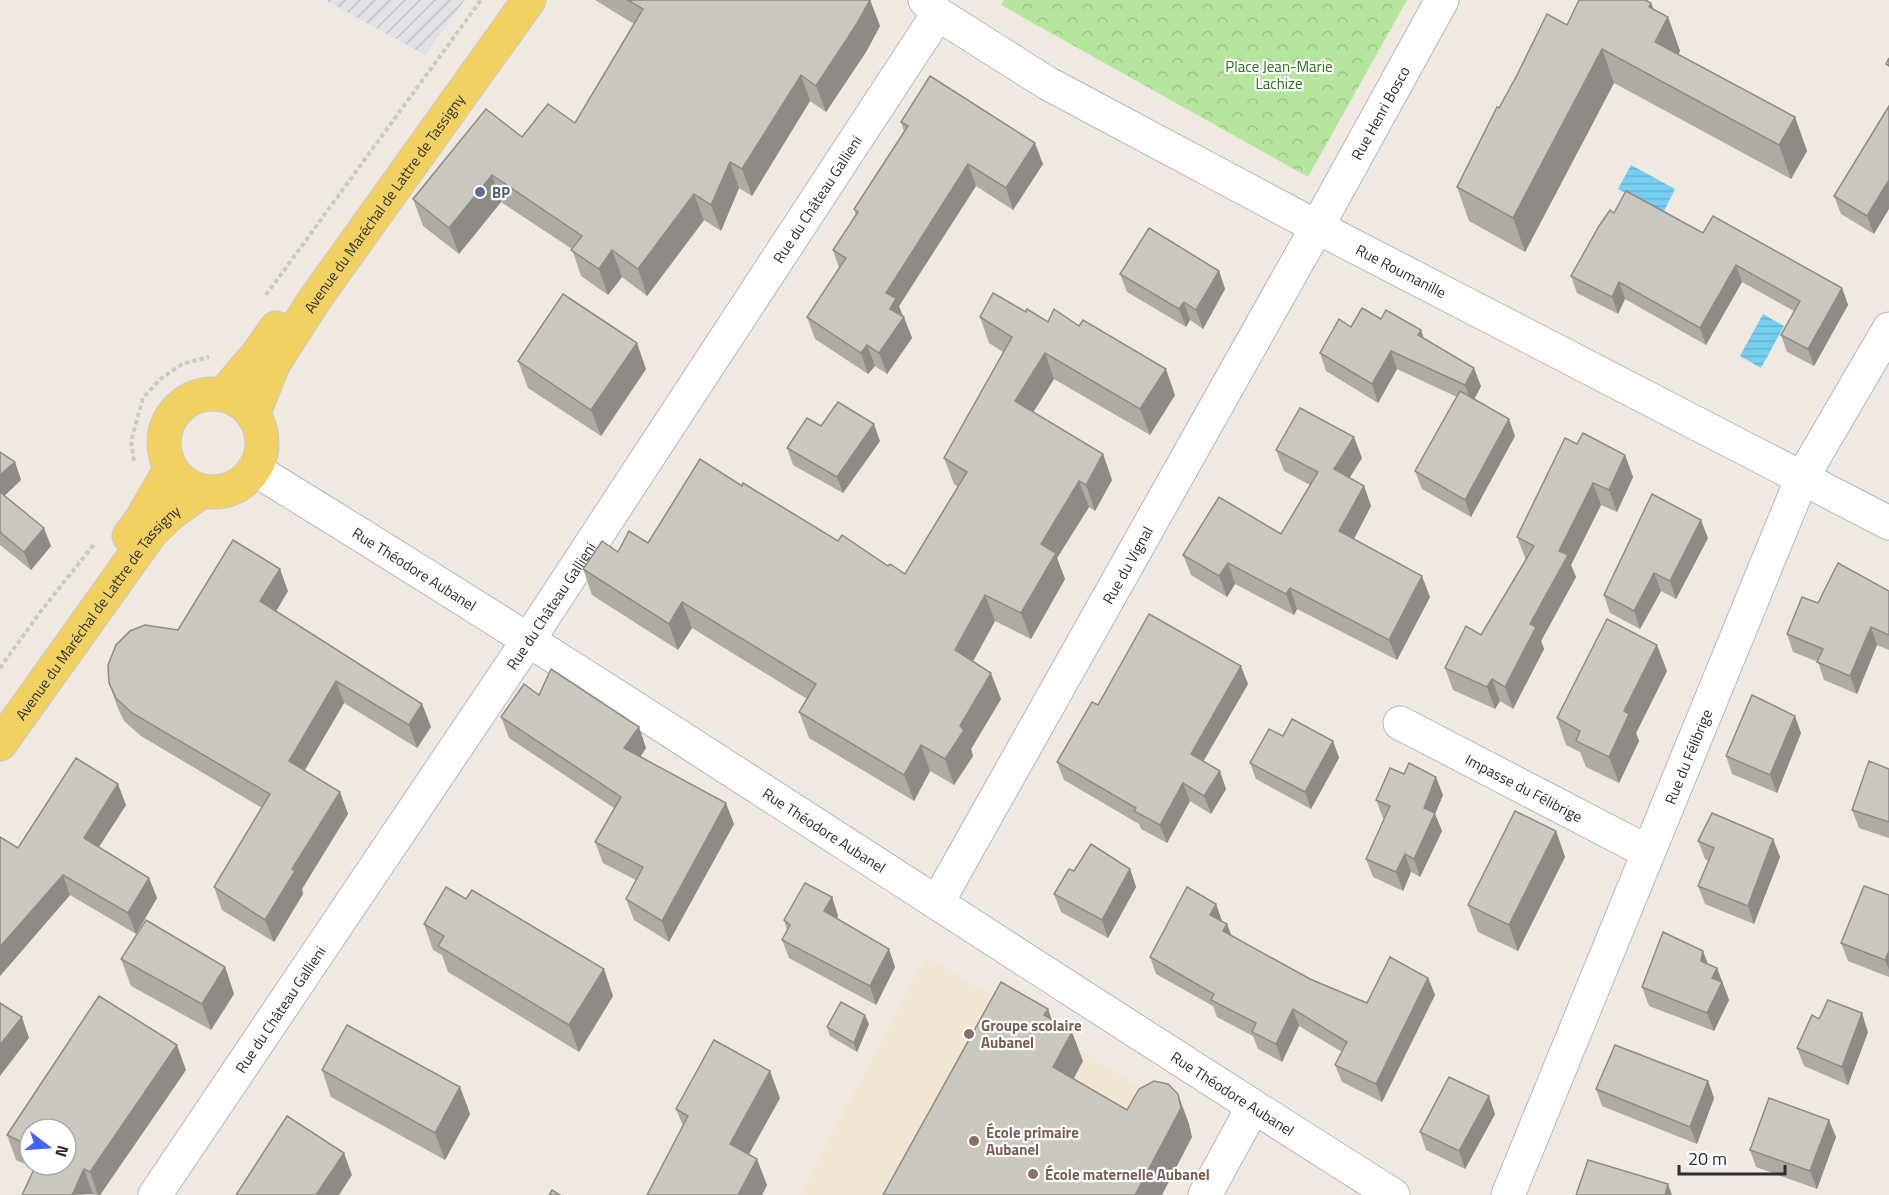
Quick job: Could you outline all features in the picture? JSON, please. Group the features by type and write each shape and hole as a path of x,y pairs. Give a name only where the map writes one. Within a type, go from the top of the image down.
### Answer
{"main road":[{"name":"Avenue du Maréchal de Lattre de Tassigny","path":"223,394 260,351 509,0"},
{"name":"Avenue du Maréchal de Lattre de Tassigny","path":"254,415 274,363 309,308 529,0"},
{"path":"204,394 223,394 245,405 254,415 261,432 261,451 254,469 240,483 222,491 202,491 179,478 171,468 164,450 165,431 173,414 186,401 204,394"},
{"name":"Avenue du Maréchal de Lattre de Tassigny","path":"0,715 141,520 171,468"},
{"name":"Avenue du Maréchal de Lattre de Tassigny","path":"0,744 150,534 169,515 202,491"}],"street":[{"name":"Rue Henri Bosco","path":"1317,226 1442,0"},
{"name":"Rue Roumanille","path":"932,7 1047,83 1889,523"},
{"name":"Rue du Château Gallieni","path":"155,1195 529,639 932,7"},
{"name":"Rue du Vignal","path":"937,903 1317,226"},
{"name":"Rue du Félibrige","path":"1508,1195 1802,478 1889,329"},
{"name":"Rue Théodore Aubanel","path":"254,469 529,639 1393,1195"},
{"name":"Impasse du Félibrige","path":"1400,723 1648,852"},
{"path":"1205,1195 1253,1107"}],"shaded area":[{"path":"325,0 465,0 425,55"},
{"name":"Groupe scolaire Aubanel","path":"926,956 1181,1112 1186,1147 1163,1195 800,1195"}],"green space":[{"name":"Place Jean-Marie Lachize","path":"1004,0 1407,0 1308,177 1001,5"}],"water":[{"path":"1631,165 1675,189 1663,213 1618,189"},
{"path":"1763,314 1784,326 1761,368 1740,356"}],"building":[{"path":"628,0 870,0 816,86 801,75 742,169 730,162 711,205 694,194 638,269 612,250 599,269 571,250 582,236 492,175 449,228 413,199 486,109 522,137 548,104 575,123 643,9"},
{"path":"1579,0 1645,0 1651,3 1649,7 1668,17 1655,42 1795,117 1779,145 1602,49 1513,218 1457,187 1547,14 1567,25"},
{"path":"930,76 1035,143 1006,188 968,164 886,293 896,298 890,309 904,317 879,353 867,345 861,353 807,317 846,258 833,250 858,212 854,209 908,126 901,122"},
{"path":"1889,106 1889,180 1867,216 1834,196"},
{"path":"1626,191 1703,233 1713,216 1842,288 1808,349 1781,335 1800,301 1736,265 1700,328 1619,282 1612,297 1571,276 1599,226 1610,210 1614,213"},
{"path":"1149,228 1219,271 1196,310 1184,302 1179,309 1120,274"},
{"path":"993,293 1048,322 1054,309 1079,326 1083,320 1166,369 1140,409 1045,353 1015,401 1103,454 1086,485 1079,481 1041,544 1056,553 1021,613 985,595 955,650 991,673 960,726 964,730 945,759 921,745 904,775 799,712 816,684 682,602 669,624 583,569 602,541 618,552 629,531 648,543 700,459 838,541 842,535 888,566 890,564 905,574 967,472 944,458 1012,337 980,317"},
{"path":"563,294 637,343 591,410 518,361"},
{"path":"1362,308 1381,319 1386,310 1421,330 1418,335 1474,368 1465,385 1391,351 1372,384 1320,353 1339,319 1351,327"},
{"path":"1460,391 1509,419 1465,500 1415,471"},
{"path":"838,402 874,424 837,477 787,448 807,418 821,426"},
{"path":"1300,408 1354,437 1334,469 1364,486 1339,531 1422,576 1389,640 1290,588 1286,594 1228,563 1219,576 1183,555 1219,497 1281,534 1318,472 1276,450"},
{"path":"1583,433 1625,455 1609,490 1593,483 1559,551 1568,555 1530,624 1536,627 1505,687 1492,679 1487,687 1445,668 1466,626 1481,635 1534,546 1517,537 1565,438 1577,444"},
{"path":"0,452 15,462 0,475"},
{"path":"0,492 44,528 24,552 0,532"},
{"path":"1652,494 1701,520 1670,581 1654,573 1634,611 1604,595"},
{"path":"233,540 280,569 260,601 422,704 409,725 336,681 289,761 340,792 292,869 295,871 265,920 214,887 270,794 132,713 116,698 109,683 108,665 116,645 130,631 145,625 178,630"},
{"path":"1838,563 1889,591 1889,635 1871,627 1850,676 1817,662 1823,649 1787,634 1802,597 1818,603"},
{"path":"1149,614 1241,666 1191,754 1220,771 1204,796 1183,783 1160,825 1134,811 1136,808 1057,762 1092,702 1098,705"},
{"path":"1607,619 1657,645 1624,711 1629,714 1609,757 1576,741 1580,731 1557,718"},
{"path":"551,669 639,727 624,748 726,803 662,921 626,899 643,867 595,842 621,797 501,717 524,684 539,695"},
{"path":"1752,695 1795,716 1770,775 1726,756"},
{"path":"1292,719 1333,741 1305,792 1250,763 1269,729 1283,736"},
{"path":"76,758 118,784 84,838 149,878 128,913 63,875 0,947 0,837 18,848"},
{"path":"1869,761 1889,769 1889,822 1852,810"},
{"path":"1409,763 1436,777 1424,808 1435,813 1414,859 1405,854 1396,872 1366,859 1390,806 1376,800 1390,768 1404,774"},
{"path":"1515,811 1556,831 1509,925 1468,905"},
{"path":"1712,813 1773,839 1748,906 1698,886 1714,848 1698,841"},
{"path":"1091,844 1130,869 1102,920 1054,894 1069,869 1074,871"},
{"path":"805,883 832,897 824,911 889,949 870,986 782,940 790,925 784,920"},
{"path":"1864,886 1889,895 1889,951 1885,960 1841,943"},
{"path":"446,887 466,899 472,890 604,969 569,1025 438,946 444,936 424,924"},
{"path":"1187,887 1216,904 1210,915 1227,924 1223,931 1310,979 1367,1003 1390,957 1428,978 1376,1084 1335,1065 1347,1042 1293,1009 1276,1044 1252,1032 1256,1023 1211,1000 1214,994 1150,957"},
{"path":"146,920 225,967 202,1004 121,959"},
{"path":"1663,932 1703,951 1701,961 1717,968 1712,978 1722,982 1707,1013 1642,987"},
{"path":"1001,982 1048,1009 1044,1015 1072,1032 1053,1067 1127,1110 1139,1089 1154,1081 1168,1084 1178,1094 1181,1108 1135,1195 883,1195"},
{"path":"99,996 177,1045 90,1172 84,1169 72,1195 22,1195 30,1177 78,1177 78,1117 19,1117"},
{"path":"1828,1000 1862,1013 1842,1067 1797,1048 1812,1015 1819,1019"},
{"path":"841,1002 865,1015 854,1043 827,1027"},
{"path":"0,1003 22,1017 0,1045"},
{"path":"347,1025 460,1087 435,1133 322,1070"},
{"path":"714,1040 770,1071 730,1144 757,1159 738,1195 647,1195 688,1116 676,1109"},
{"path":"1615,1045 1708,1081 1690,1127 1596,1089"},
{"path":"1449,1077 1489,1096 1459,1151 1420,1132"},
{"path":"1769,1098 1829,1120 1810,1171 1750,1150"},
{"path":"287,1116 344,1153 316,1195 236,1195"},
{"path":"18,1118 18,1140 7,1135"},
{"path":"1588,1160 1668,1184 1665,1195 1576,1195"},
{"path":"552,1190 560,1195 549,1195"}],"place":[{"name":"BP","path":"480,192"},
{"name":"Groupe scolaire Aubanel","path":"969,1034"},
{"name":"École primaire Aubanel","path":"974,1141"},
{"name":"École maternelle Aubanel","path":"1033,1174"}]}
